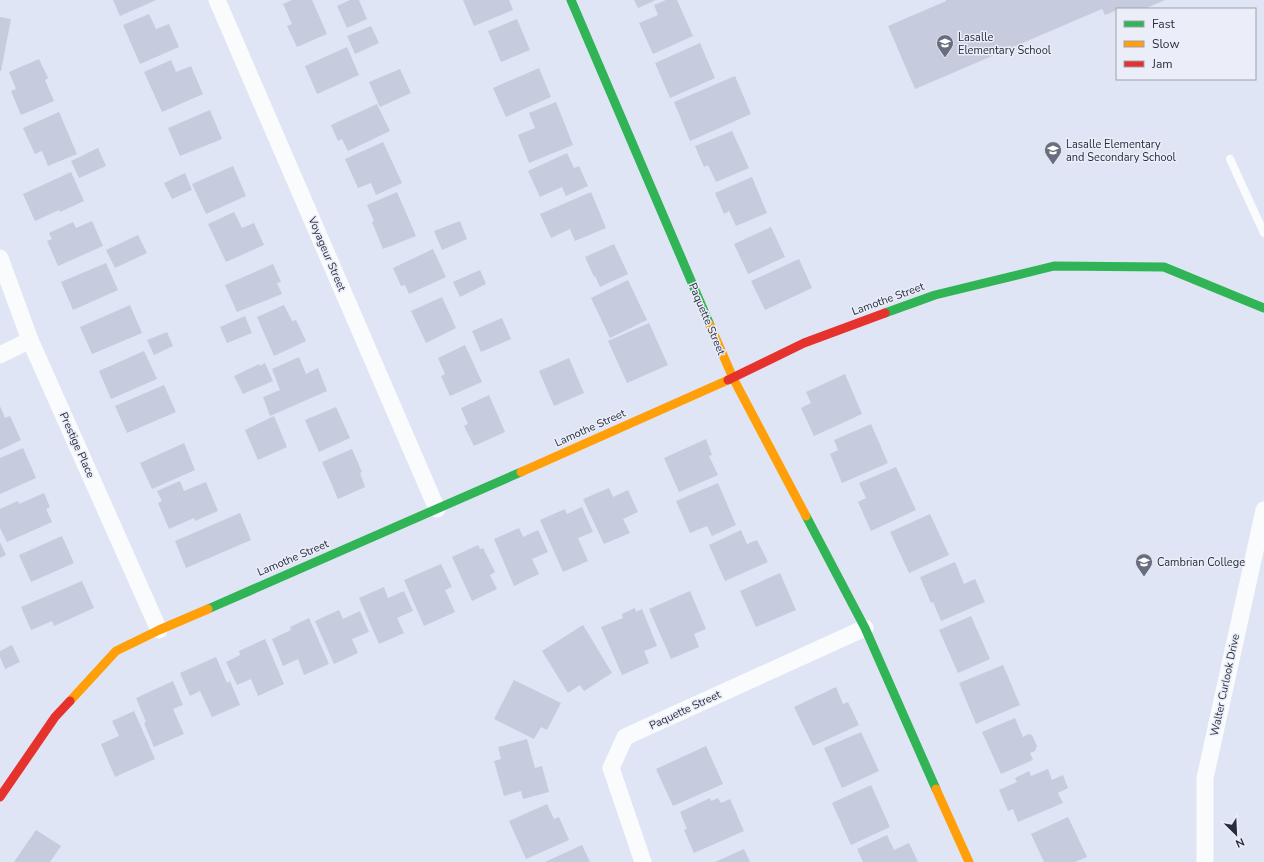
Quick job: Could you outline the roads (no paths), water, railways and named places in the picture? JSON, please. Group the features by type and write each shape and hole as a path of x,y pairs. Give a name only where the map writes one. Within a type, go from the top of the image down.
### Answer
{"street":[{"name":"Voyageur Street","path":"217,0 438,509"},
{"name":"Paquette Street","path":"571,0 733,378 865,628 969,862"},
{"name":"Prestige Place","path":"0,258 30,340 159,630"},
{"name":"Lamothe Street","path":"0,797 55,717 116,651 159,630 438,509 733,378 804,343 935,295 1054,266 1164,267 1264,308"},
{"path":"0,355 30,340"},
{"name":"Walter Curlook Drive","path":"1205,862 1205,778 1264,510"},
{"name":"Paquette Street","path":"643,862 611,768 626,737 865,628"}],"lane":[{"path":"1230,159 1264,233"}],"place":[{"name":"Lasalle Elementary School","path":"945,58"},
{"name":"Lasalle Elementary and Secondary School","path":"1053,165"},
{"name":"Cambrian College","path":"1144,577"}]}
